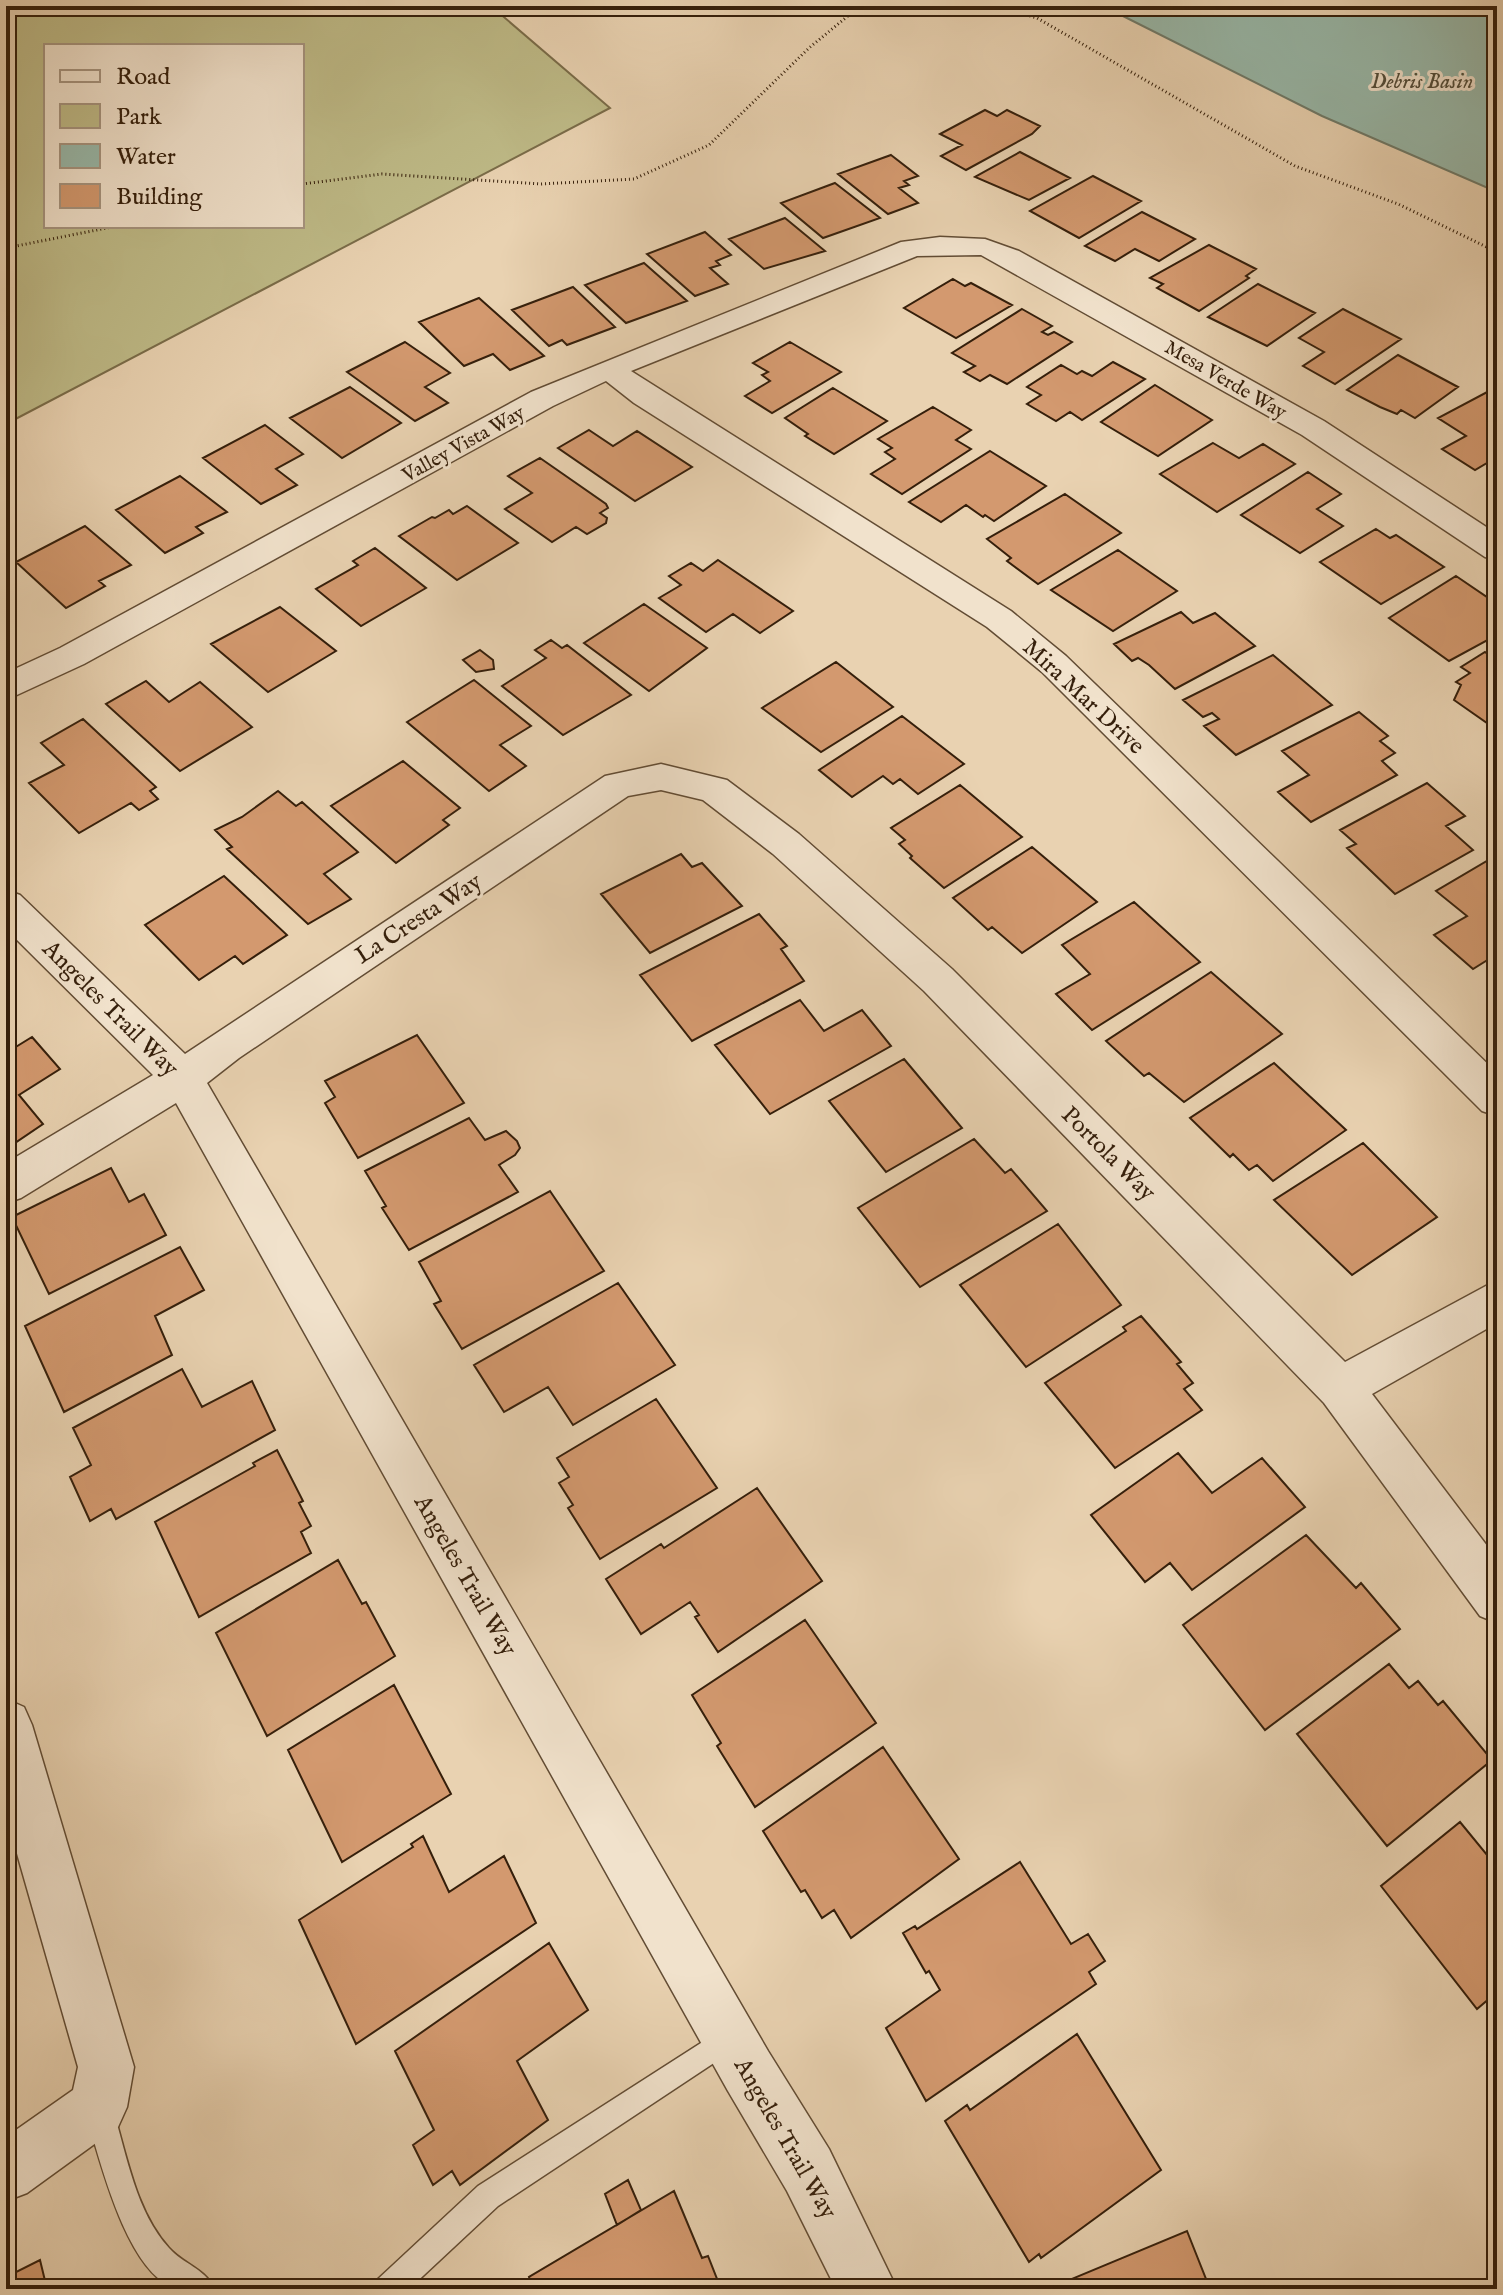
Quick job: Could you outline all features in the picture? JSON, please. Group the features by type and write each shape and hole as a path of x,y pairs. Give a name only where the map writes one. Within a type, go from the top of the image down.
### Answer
{"street":[{"name":"Valley Vista Way","path":"6,688 72,656 542,399 911,248 940,245"},
{"name":"Mesa Verde Way","path":"940,245 985,247 1088,300 1313,428 1497,549"},
{"name":"Mira Mar Drive","path":"609,369 645,396 999,619 1054,664 1497,1099"},
{"name":"La Cresta Way","path":"6,1185 183,1078 225,1046 618,785 661,777"},
{"name":"Portola Way","path":"661,777 714,789 786,844 938,980 1340,1388 1497,1599"},
{"name":"Angeles Trail Way","path":"6,905 183,1078 729,2038 808,2170 867,2289"},
{"path":"1340,1388 1497,1300"},
{"path":"6,1725 106,2067 98,2107 6,2172"}],"lane":[{"path":"388,2289 488,2196 729,2038"},
{"path":"98,2107 132,2217 159,2259 200,2289"}],"path":[{"path":"304,184 382,174 541,184 634,179 709,145 809,48 860,6"},
{"path":"995,6 1037,18 1295,166 1398,204 1497,252"},
{"path":"6,248 107,228"}],"green space":[{"path":"6,6 491,6 610,108 6,424"}],"water":[{"name":"Debris Basin","path":"1103,6 1497,6 1497,192 1322,116"}],"building":[{"path":"985,110 997,116 1007,110 1040,126 1032,134 966,170 941,156 962,145 940,134"},
{"path":"1020,152 1070,178 1029,200 975,177"},
{"path":"891,155 918,176 904,181 909,185 899,188 918,203 888,214 838,174"},
{"path":"1093,176 1141,201 1079,238 1030,211"},
{"path":"835,183 880,218 823,238 781,203"},
{"path":"1142,212 1195,239 1159,261 1135,249 1115,261 1085,246"},
{"path":"785,218 825,251 764,269 729,239"},
{"path":"705,232 731,255 716,261 720,265 710,268 728,284 695,296 647,254"},
{"path":"1209,245 1256,269 1246,276 1249,278 1199,311 1157,288 1163,284 1150,278"},
{"path":"644,263 687,301 626,323 585,285"},
{"path":"953,279 965,286 971,283 1012,305 956,338 904,308"},
{"path":"1258,284 1315,313 1267,346 1208,317"},
{"path":"573,287 615,327 567,345 562,340 549,346 512,310"},
{"path":"479,298 544,356 510,370 493,354 464,366 419,322"},
{"path":"1022,309 1052,326 1042,332 1048,335 1054,332 1072,342 1007,384 990,375 980,381 964,372 975,366 952,353"},
{"path":"1343,309 1401,339 1335,384 1303,366 1324,352 1299,338"},
{"path":"405,342 450,373 425,387 448,403 415,421 347,372"},
{"path":"790,342 841,372 772,413 745,396 770,381 762,375 768,372 753,363"},
{"path":"1398,355 1458,387 1415,418 1401,410 1397,414 1380,407 1347,390"},
{"path":"1113,362 1145,379 1082,420 1070,412 1056,421 1027,404 1041,395 1027,387 1061,365 1077,374 1082,371 1092,376"},
{"path":"1155,385 1212,420 1158,456 1101,422"},
{"path":"350,387 401,423 342,458 290,418"},
{"path":"833,388 887,421 834,454 805,436 808,434 785,418"},
{"path":"1491,390 1497,394 1497,457 1475,470 1442,449 1466,436 1438,418"},
{"path":"933,407 971,430 956,440 971,449 902,494 871,474 895,459 885,452 892,448 878,439"},
{"path":"265,425 303,454 276,469 297,485 261,504 203,458"},
{"path":"589,430 613,446 637,431 692,467 635,501 558,448"},
{"path":"1213,443 1239,458 1263,444 1295,464 1217,512 1160,474"},
{"path":"990,451 1046,486 994,521 966,505 941,522 909,502"},
{"path":"540,458 606,504 608,508 600,513 607,518 606,523 587,534 576,527 552,542 505,509 532,493 508,476"},
{"path":"1308,472 1341,494 1317,509 1343,526 1300,553 1241,515"},
{"path":"180,476 227,512 196,527 203,533 165,553 116,510"},
{"path":"1065,494 1121,533 1038,584 1007,561 1011,558 987,539"},
{"path":"467,506 518,543 457,580 399,536 432,517 449,510 453,514"},
{"path":"85,526 131,565 99,581 105,586 66,608 16,562"},
{"path":"1376,529 1390,538 1396,535 1444,567 1381,604 1320,562"},
{"path":"375,548 426,588 361,626 316,589 358,565 353,561"},
{"path":"1118,550 1177,591 1113,631 1051,590"},
{"path":"718,560 793,611 760,633 733,614 706,632 659,598 681,585 669,576 691,563 703,571"},
{"path":"1456,576 1487,597 1489,594 1497,600 1497,635 1449,661 1389,618"},
{"path":"644,604 707,648 649,691 584,643"},
{"path":"280,607 336,651 268,692 211,644"},
{"path":"1181,612 1193,623 1215,613 1255,646 1175,689 1149,665 1138,658 1132,661 1114,644"},
{"path":"551,640 562,648 567,645 631,695 563,735 502,686 546,658 535,650"},
{"path":"480,650 493,660 494,669 476,672 463,660"},
{"path":"1485,652 1493,658 1497,655 1497,730 1454,700 1461,685 1456,682 1470,673 1461,667"},
{"path":"1273,655 1332,705 1236,755 1204,726 1219,719 1212,713 1203,717 1183,700"},
{"path":"836,662 893,707 821,752 762,708"},
{"path":"474,680 531,726 500,745 526,766 489,791 407,722"},
{"path":"146,681 169,702 200,682 252,727 180,771 106,704"},
{"path":"1359,712 1388,736 1380,741 1395,753 1382,761 1397,775 1311,822 1278,792 1309,775 1282,751"},
{"path":"902,716 964,764 918,794 900,779 893,784 883,776 852,797 819,770"},
{"path":"83,719 156,787 150,791 158,799 139,810 131,803 79,833 29,783 64,765 41,743"},
{"path":"403,761 460,808 443,820 449,825 396,863 331,806"},
{"path":"1427,783 1465,816 1446,826 1473,850 1395,894 1347,848 1356,844 1340,830"},
{"path":"960,785 1022,837 944,888 910,858 912,856 899,844 905,840 891,828"},
{"path":"278,791 296,806 302,802 358,852 324,874 351,899 308,924 227,849 232,847 215,830 242,817"},
{"path":"1032,847 1097,902 1022,953 992,927 988,930 953,898"},
{"path":"681,854 692,867 702,863 742,906 650,953 601,894"},
{"path":"1497,855 1497,954 1473,969 1434,935 1467,916 1436,891"},
{"path":"224,876 287,935 243,964 235,956 199,980 145,925"},
{"path":"1134,902 1200,962 1092,1030 1056,994 1090,974 1062,945"},
{"path":"759,914 787,946 781,949 804,981 692,1041 640,975"},
{"path":"1211,972 1282,1034 1184,1102 1149,1073 1144,1076 1106,1041"},
{"path":"800,1000 824,1031 862,1010 891,1046 770,1114 715,1045"},
{"path":"417,1035 464,1103 358,1158 325,1103 335,1097 325,1081"},
{"path":"32,1037 60,1069 19,1095 43,1124 6,1149 6,1053"},
{"path":"904,1059 962,1128 886,1172 829,1101"},
{"path":"1274,1063 1346,1130 1273,1181 1257,1165 1249,1170 1233,1154 1230,1157 1190,1118"},
{"path":"469,1118 485,1140 506,1131 517,1141 520,1148 515,1155 499,1165 518,1192 409,1250 382,1208 386,1206 365,1171"},
{"path":"974,1139 1005,1173 1011,1169 1047,1211 920,1287 858,1208"},
{"path":"1363,1143 1437,1217 1352,1275 1274,1200"},
{"path":"111,1168 129,1202 144,1194 166,1235 49,1294 12,1217"},
{"path":"550,1191 604,1271 462,1349 434,1304 441,1301 419,1262"},
{"path":"1058,1224 1121,1305 1026,1367 960,1285"},
{"path":"180,1247 204,1290 155,1316 172,1355 64,1412 25,1326"},
{"path":"618,1283 675,1365 573,1425 548,1387 504,1412 474,1365"},
{"path":"1141,1316 1181,1362 1177,1364 1193,1383 1184,1389 1202,1410 1115,1468 1045,1383 1126,1331 1123,1327"},
{"path":"182,1369 202,1407 252,1381 275,1430 116,1519 111,1509 90,1521 70,1477 91,1465 73,1428"},
{"path":"656,1399 717,1488 600,1559 568,1508 573,1505 559,1483 569,1477 557,1458"},
{"path":"277,1450 303,1501 299,1503 311,1526 301,1532 311,1553 199,1617 155,1522 255,1466 253,1463"},
{"path":"1178,1453 1212,1493 1262,1458 1305,1507 1192,1590 1170,1563 1145,1582 1091,1515"},
{"path":"757,1488 822,1581 718,1652 695,1617 699,1615 690,1602 641,1634 606,1579 661,1544 664,1548"},
{"path":"1306,1535 1356,1588 1361,1583 1400,1629 1265,1730 1183,1625"},
{"path":"338,1560 362,1604 366,1602 395,1656 267,1736 216,1633"},
{"path":"805,1620 876,1723 755,1807 717,1746 721,1743 692,1695"},
{"path":"1389,1664 1409,1688 1418,1681 1438,1705 1443,1701 1492,1760 1387,1846 1297,1734"},
{"path":"394,1685 451,1794 342,1862 288,1750"},
{"path":"883,1747 959,1859 851,1938 834,1910 822,1918 805,1890 801,1892 763,1831"},
{"path":"1460,1822 1497,1867 1497,1992 1477,2009 1381,1886"},
{"path":"423,1836 449,1892 504,1856 536,1923 356,2044 299,1920 413,1847 411,1844"},
{"path":"1020,1862 1071,1944 1088,1934 1105,1961 1089,1972 1096,1984 926,2101 886,2028 940,1990 929,1971 926,1973 903,1933 915,1926 917,1929"},
{"path":"549,1943 588,2010 517,2061 548,2120 460,2185 452,2171 433,2185 413,2145 434,2130 395,2051"},
{"path":"1077,2034 1161,2170 1041,2258 1039,2254 1029,2262 945,2121 967,2105 970,2110"},
{"path":"628,2180 641,2210 617,2225 605,2194"},
{"path":"674,2191 702,2258 708,2256 721,2289 534,2289 529,2277"},
{"path":"1187,2231 1210,2289 1050,2288"},
{"path":"40,2260 47,2289 7,2289 6,2277"}]}
